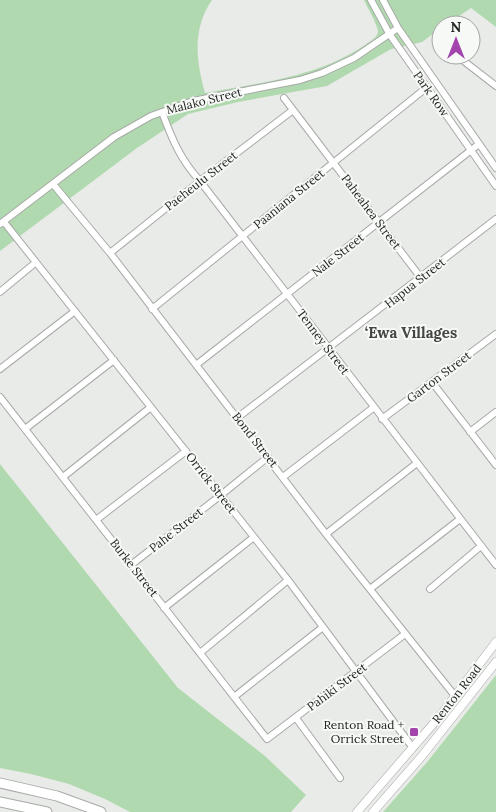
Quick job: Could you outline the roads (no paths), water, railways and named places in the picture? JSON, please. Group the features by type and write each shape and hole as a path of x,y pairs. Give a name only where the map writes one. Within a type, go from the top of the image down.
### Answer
{"main road":[{"path":"0,783 57,796 101,812"},
{"path":"0,802 47,812"}],"street":[{"name":"Park Row","path":"371,0 390,35 496,186"},
{"name":"Park Row","path":"382,0 398,28 496,168"},
{"name":"Malako Street","path":"2,223 127,129 162,112 193,101 300,80 322,73 354,58 398,28"},
{"path":"469,65 496,86"},
{"name":"Paaniana Street","path":"152,308 426,88"},
{"name":"Paheahea Street","path":"284,98 378,224 421,278"},
{"name":"Paeheulu Street","path":"110,253 293,110"},
{"name":"Tenney Street","path":"162,112 177,150 186,165 496,565"},
{"name":"Nale Street","path":"196,365 479,144"},
{"name":"Bond Street","path":"54,184 110,253 326,534 455,696"},
{"name":"Hapua Street","path":"237,418 496,219"},
{"name":"Orrick Street","path":"2,223 75,311 288,580 413,748"},
{"path":"0,292 35,263"},
{"path":"0,369 75,311"},
{"name":"Garton Street","path":"382,419 496,334"},
{"path":"26,429 114,360"},
{"path":"432,382 496,465"},
{"name":"Burke Street","path":"0,397 268,740"},
{"path":"62,477 151,407"},
{"path":"283,476 373,408"},
{"path":"470,432 496,412"},
{"path":"96,520 186,451"},
{"name":"Pahe Street","path":"131,565 268,457"},
{"path":"326,534 417,463"},
{"path":"370,589 460,519"},
{"path":"164,608 254,537"},
{"path":"430,589 481,546"},
{"path":"200,653 288,580"},
{"path":"234,697 323,627"},
{"name":"Pahiki Street","path":"268,740 405,634"},
{"name":"Renton Road","path":"357,812 413,748 496,642"},
{"name":"Renton Road","path":"372,812 449,723 496,662"},
{"path":"296,718 340,778"}],"place":[{"name":"Renton Road + Orrick Street","path":"414,732"}],"district":[{"name":"‘Ewa Villages","path":"411,333"}]}
